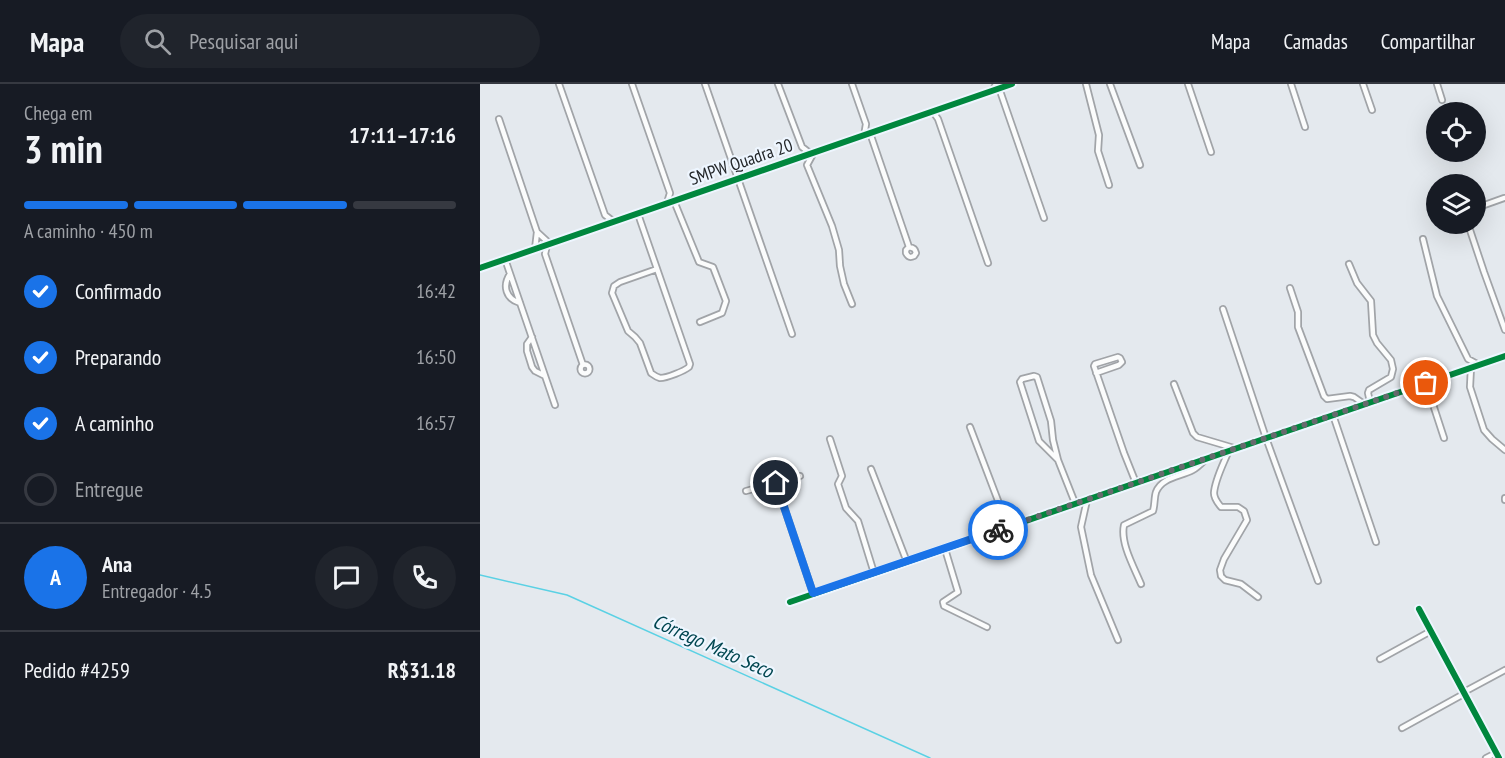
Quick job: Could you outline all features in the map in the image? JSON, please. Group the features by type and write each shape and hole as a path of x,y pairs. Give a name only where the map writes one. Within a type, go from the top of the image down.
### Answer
{"street":[{"path":"559,84 605,215 614,222"},
{"path":"632,84 670,193 677,200 699,262 713,267 726,301 722,313 700,322"},
{"path":"705,84 792,334"},
{"path":"778,84 802,147 812,154 807,165"},
{"path":"852,84 909,247"},
{"name":"SMPW Quadra 20","path":"480,268 1010,84"},
{"path":"1086,84 1099,135 1098,151 1109,185"},
{"path":"1110,84 1140,165"},
{"path":"1188,84 1211,152"},
{"path":"1291,84 1305,127"},
{"path":"1363,84 1372,110"},
{"path":"1437,84 1442,100"},
{"path":"996,87 1044,218"},
{"path":"938,119 941,109"},
{"path":"933,112 938,119 987,263"},
{"path":"499,119 537,232 536,249 545,254 584,364"},
{"path":"866,124 870,133"},
{"path":"802,147 798,158 807,165 832,226 839,250 844,284 852,304"},
{"path":"667,204 670,193"},
{"path":"1486,204 1504,198"},
{"path":"638,214 690,364 686,370 662,378 651,373 640,343 628,332 612,293 614,286 620,282 657,269"},
{"path":"602,226 605,215"},
{"path":"537,232 549,245 545,254"},
{"path":"1471,234 1505,330"},
{"path":"536,241 544,238"},
{"path":"1423,239 1437,296 1468,359 1479,365"},
{"path":"505,260 555,405"},
{"path":"1349,264 1357,283 1371,301 1374,334 1377,343 1391,360 1393,369 1393,374 1389,379 1369,390 1367,403"},
{"path":"510,274 506,283 507,292 511,299 520,303"},
{"path":"1290,288 1298,312 1298,327 1324,396 1327,399 1352,396 1367,403"},
{"path":"1223,309 1266,438 1318,581"},
{"path":"532,337 527,344 526,351 535,371 545,376"},
{"path":"790,602 1505,356"},
{"path":"1096,373 1119,365 1122,362 1120,358 1100,362 1094,366 1096,373 1124,453 1136,483"},
{"path":"1100,362 1103,370"},
{"path":"1472,367 1470,387 1485,430 1505,450"},
{"path":"1058,460 1039,441 1020,382 1022,379 1037,377 1051,421 1058,460 1075,503"},
{"path":"1426,383 1444,438"},
{"path":"1174,384 1193,433 1197,437 1231,449"},
{"path":"1333,415 1376,542"},
{"path":"970,427 1008,527"},
{"path":"830,439 842,476 838,484 846,508 858,521 874,573"},
{"path":"1231,449 1214,494 1221,507 1238,507 1244,511 1247,520 1224,559 1220,570 1221,576 1225,580 1241,584 1258,597"},
{"path":"1141,584 1125,544 1122,528 1153,511 1156,492 1161,485 1169,479 1193,470 1206,459"},
{"path":"871,469 907,561"},
{"path":"746,491 800,476"},
{"path":"776,483 813,593"},
{"path":"1087,500 1081,526 1091,575 1118,640"},
{"path":"945,549 957,592 943,602 944,606 987,627"},
{"path":"1419,609 1498,755 1486,758"},
{"path":"1380,659 1431,631"},
{"path":"1402,728 1505,670"}],"waterway":[{"name":"Córrego Mato Seco","path":"480,575 567,595 930,758"}],"cycle path":[{"path":"480,268 1012,84"},
{"path":"790,602 1505,356"},
{"path":"1419,609 1499,758"}],"way so far":[{"path":"998,530 1426,383"}],"route":[{"path":"776,483 813,593 998,530"}]}
